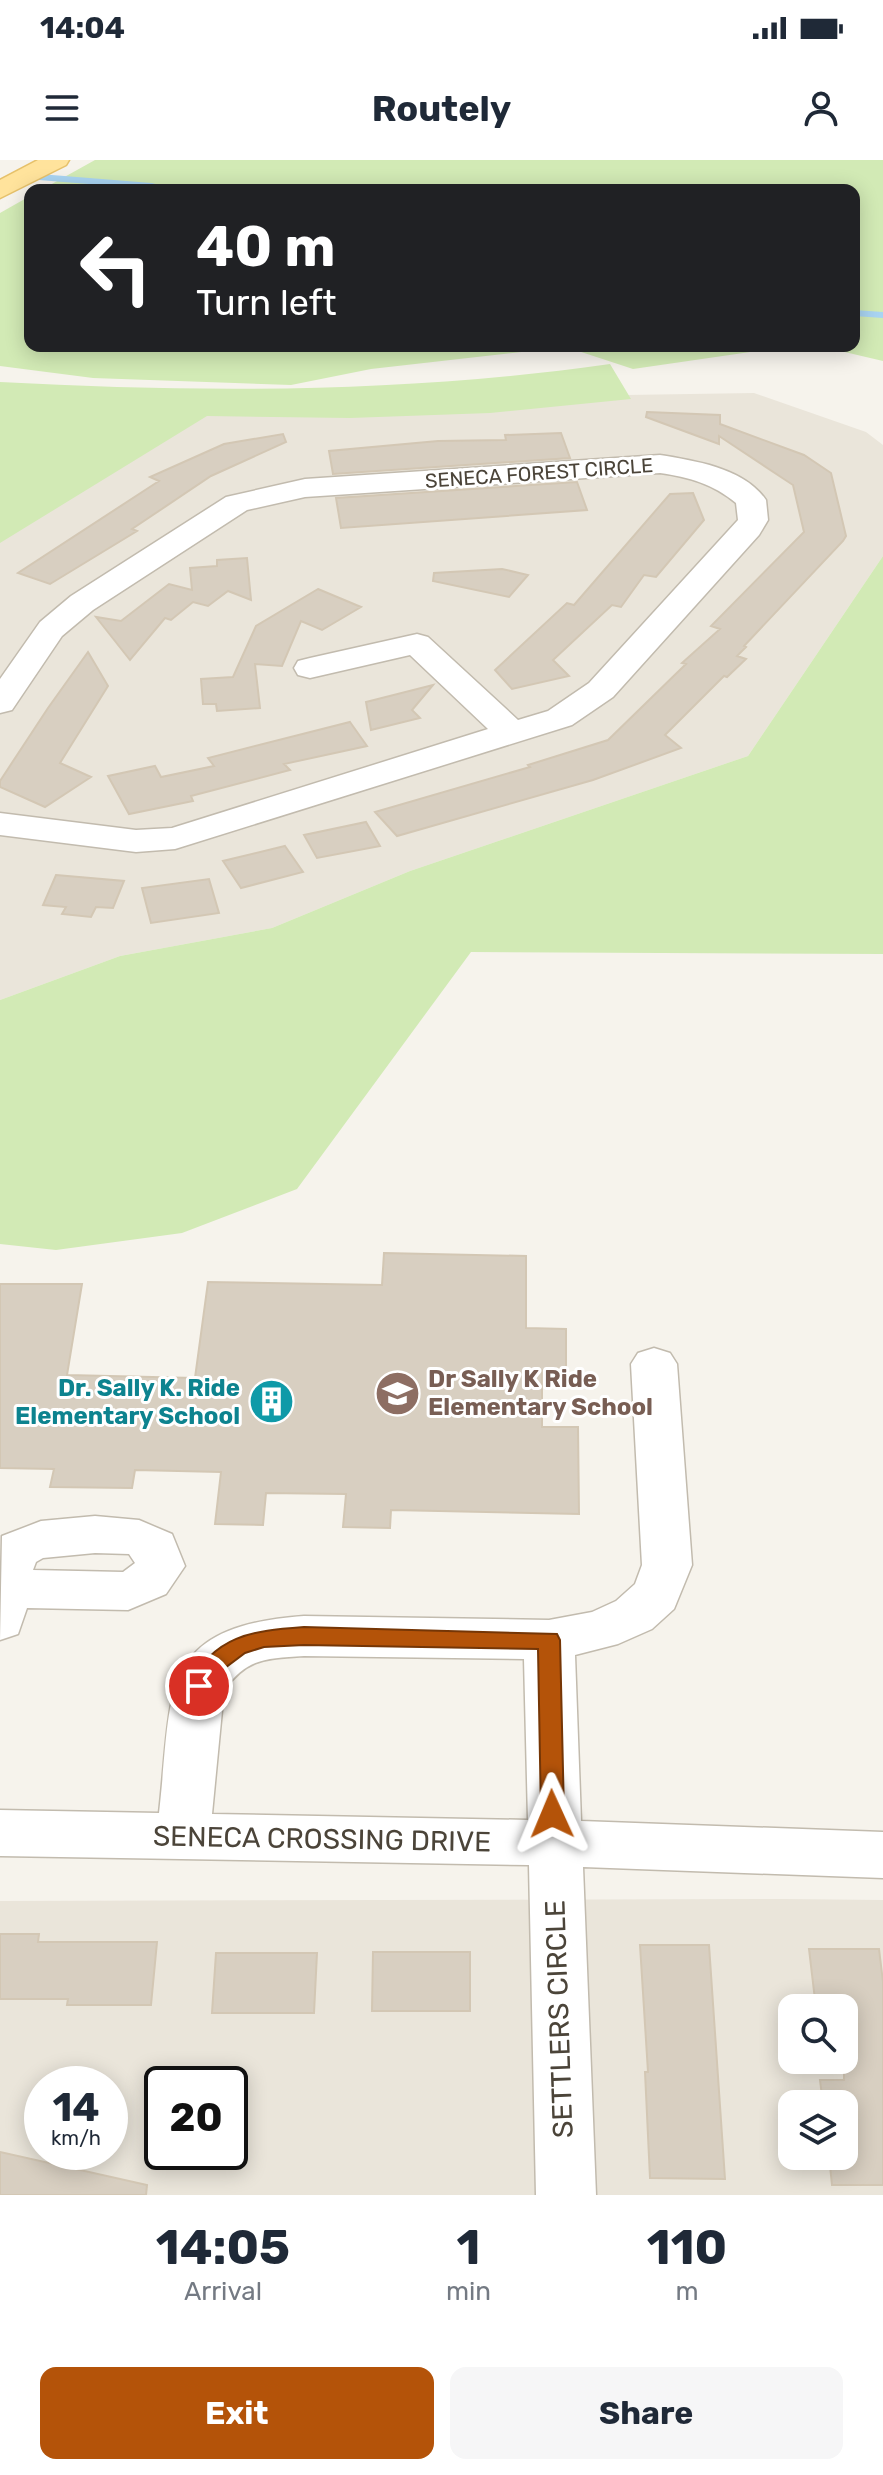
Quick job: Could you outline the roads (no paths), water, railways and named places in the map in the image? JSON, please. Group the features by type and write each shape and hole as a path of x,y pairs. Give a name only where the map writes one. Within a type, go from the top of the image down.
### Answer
{"main road":[{"path":"0,190 57,160"}],"street":[{"name":"SENECA FOREST CIRCLE","path":"0,703 51,629 82,603 237,503 255,497 305,488 660,464 698,470 731,482 751,500 753,520 748,529 601,690 560,718 175,838 136,841 0,824"},
{"path":"310,668 417,644 513,734"},
{"path":"183,1836 199,1686 217,1661 238,1646 264,1639 304,1636 549,1640 600,1630 634,1615 656,1595 667,1565 654,1364"},
{"name":"SETTLERS CIRCLE","path":"549,1640 566,2195"},
{"name":"SENECA CROSSING DRIVE","path":"0,1833 553,1843 883,1855"}],"waterway":[{"path":"39,177 126,184"},
{"path":"860,313 883,315"}],"place":[{"name":"Dr Sally K Ride Elementary School","path":"397,1393"},
{"name":"Dr. Sally K. Ride Elementary School","path":"271,1402"}]}
